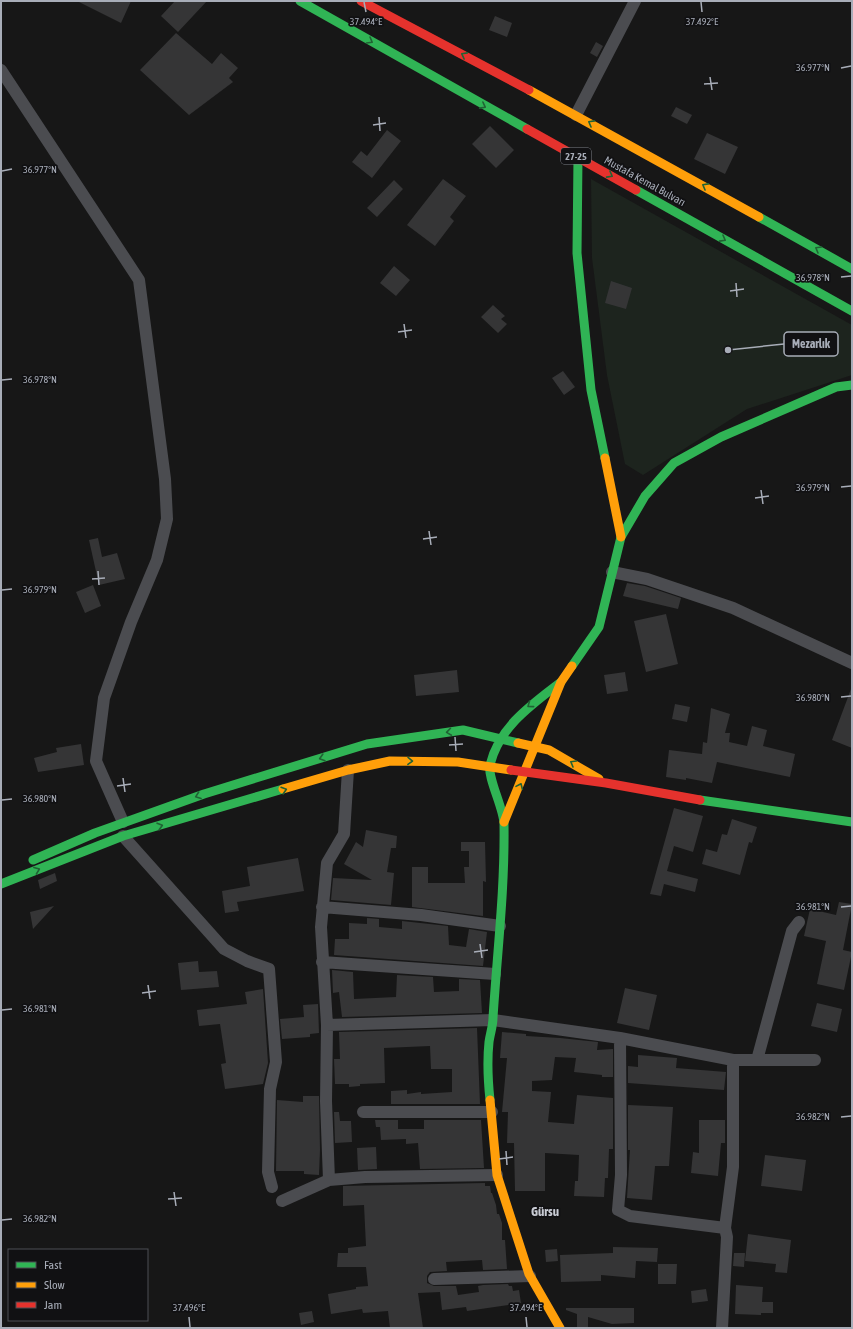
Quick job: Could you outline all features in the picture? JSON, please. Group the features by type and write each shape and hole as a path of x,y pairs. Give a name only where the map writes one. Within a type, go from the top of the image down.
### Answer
{"main road":[{"name":"Mustafa Kemal Bulvarı","path":"300,1 469,98 578,157 852,311"},
{"path":"361,1 576,114 852,269"},
{"path":"578,157 577,253 591,390 621,537"},
{"path":"504,822 526,772 561,682 599,627 621,537 645,496 674,464 728,434 836,387 852,385"},
{"path":"560,1328 530,1276 497,1175 488,1081 489,1042 493,1020 495,974 500,926 504,822 489,767 501,738 522,711 561,682"},
{"path":"23,864 123,822 204,794 367,744 463,730 548,750 606,783"},
{"path":"1,884 123,836 348,770 390,761 458,762 606,783 730,805 852,822"}],"street":[{"path":"576,114 636,1"},
{"path":"1,70 138,280 165,478 167,519 157,560 131,622 104,698 96,761 123,822"},
{"path":"612,572 646,579 733,608 852,663"},
{"path":"329,1180 326,1101 327,1025 322,962 322,907 327,864 344,834 348,770"},
{"path":"123,836 224,949 247,961 269,969 276,1062 270,1089 268,1172 272,1186"},
{"path":"322,907 421,915 500,926"},
{"path":"757,1060 792,931 799,922"},
{"path":"322,962 495,974"},
{"path":"327,1025 493,1020 620,1038 733,1060 815,1060"},
{"path":"620,1038 621,1175 618,1210 630,1216 725,1228"},
{"path":"722,1328 727,1238 725,1228 733,1167 733,1060"},
{"path":"363,1112 492,1112"},
{"path":"282,1201 329,1180 365,1177 497,1175"},
{"path":"434,1279 530,1276"}],"shaded area":[{"path":"591,179 852,325 852,375 747,409 643,475 625,464 607,375 592,258"}],"building":[{"path":"77,1 131,1 121,23"},
{"path":"175,1 207,1 178,32 161,16"},
{"path":"495,16 512,23 507,37 489,30"},
{"path":"176,33 212,64 221,53 238,68 229,78 233,82 189,115 140,70"},
{"path":"596,42 603,46 597,57 590,53"},
{"path":"676,107 692,115 687,124 671,116"},
{"path":"490,126 514,150 496,168 472,144"},
{"path":"387,130 401,141 372,178 352,162 361,151 367,156"},
{"path":"707,133 738,147 725,174 694,159"},
{"path":"443,179 466,196 450,217 454,221 435,246 407,225"},
{"path":"394,180 403,189 377,217 367,208"},
{"path":"394,266 410,280 396,296 380,283"},
{"path":"611,281 632,288 626,309 605,303"},
{"path":"493,305 505,316 501,319 507,324 498,333 481,317"},
{"path":"563,371 575,387 564,395 552,378"},
{"path":"98,538 102,557 117,553 125,579 99,585 89,540"},
{"path":"627,583 645,586 681,598 678,609 623,596"},
{"path":"93,585 101,606 85,613 76,592"},
{"path":"666,614 678,664 646,672 634,621"},
{"path":"457,670 459,692 416,696 414,675"},
{"path":"625,672 628,691 607,694 604,675"},
{"path":"851,689 852,690 852,748 832,740"},
{"path":"675,704 690,707 687,722 672,719"},
{"path":"711,708 730,714 725,733 730,733 729,742 747,746 752,726 767,730 763,746 795,754 790,777 717,762 712,783 686,778 686,780 666,777 669,750 702,754 703,742 707,743"},
{"path":"81,744 84,765 38,772 34,758 57,752 56,748"},
{"path":"674,808 703,816 693,852 674,846 667,871 698,879 695,892 664,884 661,896 650,894"},
{"path":"732,819 757,827 752,843 749,842 740,875 702,864 706,849 717,852 722,834 727,835"},
{"path":"366,830 397,836 396,848 391,848 387,872 394,873 391,905 331,900 333,878 372,880 344,864 356,842 363,847"},
{"path":"461,842 485,842 486,882 483,881 483,916 412,907 412,867 428,867 428,883 465,883 464,867 469,867 469,851 461,851"},
{"path":"298,858 304,891 237,902 239,911 225,913 222,891 250,886 247,867"},
{"path":"55,873 57,881 40,889 38,880"},
{"path":"839,902 852,904 843,950 852,952 844,990 817,984 826,941 804,936 810,909 836,915"},
{"path":"54,906 33,929 30,912"},
{"path":"367,918 379,919 379,927 402,929 402,921 448,926 449,945 466,947 469,929 487,932 483,966 334,955 335,939 349,939 349,923 367,924"},
{"path":"198,961 199,972 217,971 219,987 181,990 178,963"},
{"path":"332,970 353,972 354,999 396,997 397,975 433,977 434,992 459,991 459,979 480,980 482,1013 342,1017 339,992 333,993"},
{"path":"625,988 657,995 649,1030 617,1023"},
{"path":"263,989 268,1063 263,1084 225,1089 221,1064 226,1063 220,1024 199,1026 197,1010 247,1004 245,992"},
{"path":"817,1003 842,1009 837,1032 811,1026"},
{"path":"318,1004 319,1033 310,1034 310,1037 282,1039 280,1019 304,1017 303,1005"},
{"path":"477,1028 480,1104 391,1104 391,1091 407,1090 407,1094 421,1092 421,1094 452,1092 452,1069 431,1069 430,1046 384,1048 385,1083 360,1084 360,1086 349,1087 349,1084 335,1084 334,1059 340,1059 339,1032"},
{"path":"502,1032 526,1034 526,1036 598,1042 597,1050 613,1049 613,1077 602,1077 602,1075 574,1072 576,1058 555,1057 552,1080 532,1081 532,1091 551,1092 548,1122 574,1124 577,1095 613,1098 613,1149 609,1149 608,1178 605,1178 604,1197 574,1196 575,1181 578,1181 579,1155 545,1153 545,1191 515,1191 514,1143 507,1143 508,1112 502,1112 507,1058 500,1058"},
{"path":"638,1055 677,1058 676,1068 726,1072 724,1090 628,1083 628,1066 638,1067"},
{"path":"303,1096 319,1096 319,1175 304,1174 304,1171 276,1171 277,1100 303,1102"},
{"path":"628,1105 673,1107 669,1166 655,1166 652,1200 627,1198 630,1150 628,1150"},
{"path":"334,1112 339,1112 340,1121 351,1121 352,1142 335,1143"},
{"path":"375,1120 398,1120 398,1129 424,1129 424,1120 481,1120 484,1168 420,1169 418,1143 406,1144 406,1139 381,1140 380,1127 376,1127"},
{"path":"699,1120 725,1120 725,1143 721,1143 718,1176 691,1173 693,1152 699,1153"},
{"path":"376,1147 377,1169 358,1170 357,1148"},
{"path":"765,1155 806,1160 802,1191 761,1186"},
{"path":"485,1183 485,1186 490,1186 496,1205 497,1214 499,1214 502,1223 502,1240 505,1240 507,1269 483,1270 482,1260 446,1262 447,1271 430,1272 427,1276 427,1283 434,1286 456,1286 458,1295 479,1292 478,1286 508,1284 509,1286 512,1286 513,1291 519,1290 521,1303 467,1311 466,1307 442,1310 440,1292 418,1293 423,1328 390,1328 388,1311 363,1313 362,1309 331,1314 328,1294 356,1289 356,1287 368,1286 366,1267 337,1267 338,1253 348,1253 348,1248 366,1246 364,1205 343,1206 343,1186"},
{"path":"748,1234 791,1240 787,1273 775,1272 776,1264 745,1261"},
{"path":"613,1247 658,1248 657,1262 636,1261 635,1278 601,1275 601,1281 561,1282 560,1255 613,1253"},
{"path":"557,1249 558,1261 546,1262 545,1250"},
{"path":"734,1253 745,1253 744,1267 733,1266"},
{"path":"658,1264 677,1264 676,1284 658,1284"},
{"path":"736,1285 763,1287 762,1302 773,1302 773,1313 761,1313 761,1315 735,1314"},
{"path":"706,1289 708,1301 692,1303 691,1291"},
{"path":"566,1308 634,1308 634,1323 612,1324 588,1317 588,1327 577,1327 577,1314 566,1310"},
{"path":"312,1311 314,1322 301,1325 299,1313"}],"traffic: fast":[{"path":"300,1 527,129"},
{"path":"578,157 577,253 591,390 605,458"},
{"path":"636,190 852,311"},
{"path":"759,217 852,269"},
{"path":"572,666 599,627 621,537 645,496 674,463 721,437 836,387 852,385"},
{"path":"490,1100 488,1049 493,1021 504,848 503,818 491,777 490,765 494,751 509,728 528,708 561,682"},
{"path":"33,860 95,833 204,794 367,744 463,730 518,743"},
{"path":"1,884 123,836 283,789"},
{"path":"700,800 852,822"}],"traffic: slow":[{"path":"529,90 759,217"},
{"path":"605,458 621,537"},
{"path":"504,822 561,682 572,666"},
{"path":"518,743 549,750 599,779"},
{"path":"283,789 348,770 390,761 458,762 511,770"},
{"path":"490,1100 497,1175 529,1274 560,1328"}],"traffic: jam":[{"path":"361,1 529,90"},
{"path":"527,129 636,190"},
{"path":"511,770 606,783 700,800"}],"place":[{"name":"Mezarlık","path":"728,350"}],"district":[{"name":"Gürsu","path":"545,1211"}]}
